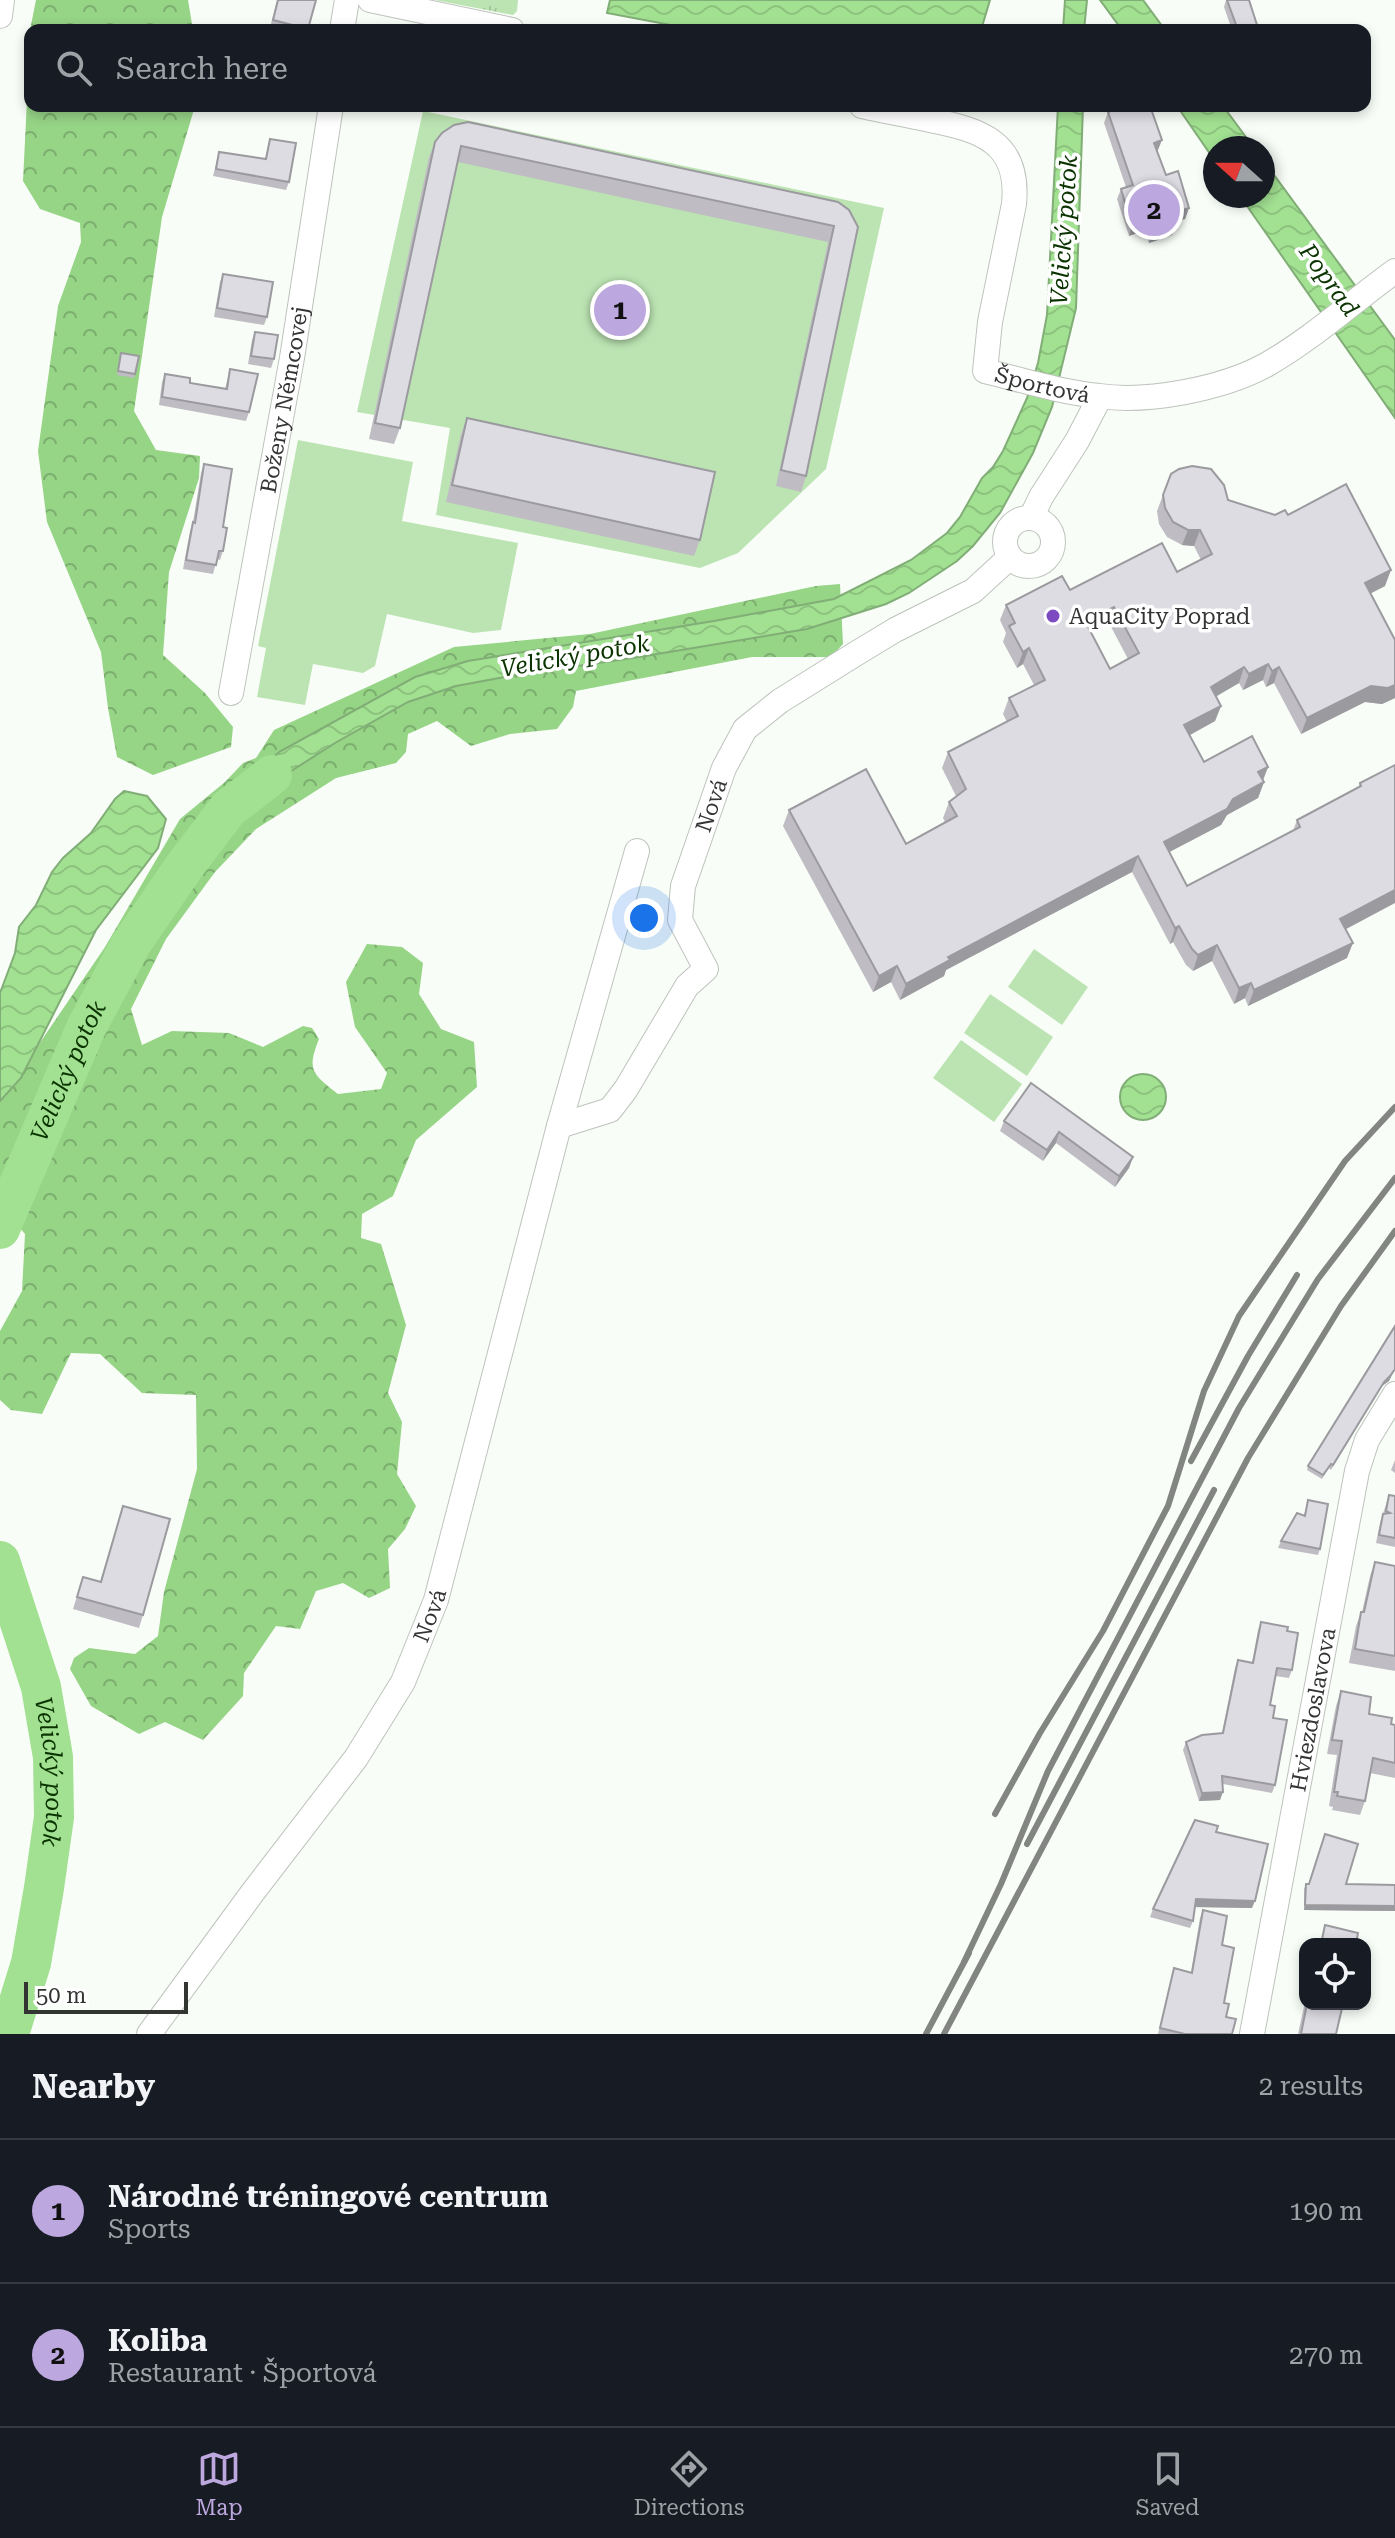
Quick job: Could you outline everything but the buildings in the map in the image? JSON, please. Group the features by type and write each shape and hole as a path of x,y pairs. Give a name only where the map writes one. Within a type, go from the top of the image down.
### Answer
{"street":[{"path":"0,16 2,0"},
{"path":"343,24 347,0"},
{"path":"370,0 484,24"},
{"name":"Boženy Němcovej","path":"231,693 292,358 330,112"},
{"name":"Športová","path":"893,112 964,126 981,133 1004,153 1012,168 1016,184 990,322 985,371 1100,397 1145,396 1216,384 1264,366 1388,276"},
{"path":"1031,518 1100,397"},
{"path":"1022,519 1040,521 1050,532 1052,548 1044,561 1030,566 1010,557 1005,543 1009,529 1022,519"},
{"name":"Nová","path":"559,1126 610,1110 626,1089 687,986 706,969 680,920 683,886 724,768 745,729 780,701 845,660 895,630 973,591 1010,557"},
{"name":"Nová","path":"149,2034 356,1758 403,1682 436,1600 559,1126 637,851"},
{"name":"Hviezdoslavova","path":"1252,2034 1357,1471 1367,1440 1395,1394"}],"green space":[{"path":"36,0 188,0 192,24 31,24"},
{"path":"435,0 518,0 517,11 513,15"},
{"path":"26,112 193,112 162,217 134,411 156,450 200,456 199,478 169,572 163,655 205,693 233,727 231,747 153,775 117,757 101,652 47,522 38,451 58,306 81,242 80,223 40,209 23,181"},
{"path":"423,112 884,208 826,469 738,553 700,568 436,515 450,428 357,412"},
{"path":"298,440 413,462 402,521 518,543 501,630 473,633 387,614 375,666 363,673 313,664 305,705 257,697 266,648 258,646"},
{"path":"840,584 843,644 831,657 752,657 576,691 573,707 557,729 510,734 471,746 437,721 408,734 406,752 396,763 336,778 256,829 215,872 166,939 131,1009 142,1045 172,1031 229,1033 263,1047 303,1026 312,1028 319,1039 313,1058 314,1071 329,1087 338,1094 381,1089 387,1073 355,1027 346,982 367,944 402,947 423,963 419,994 441,1029 474,1042 477,1087 416,1140 393,1196 362,1214 361,1238 381,1244 406,1325 388,1393 402,1422 397,1474 416,1506 405,1529 388,1549 390,1588 369,1598 343,1583 316,1591 300,1629 276,1626 244,1673 243,1696 203,1740 165,1722 139,1734 91,1706 70,1669 74,1658 89,1648 135,1654 158,1636 164,1592 197,1469 196,1395 142,1393 100,1354 71,1353 42,1414 11,1410 0,1400 0,1331 22,1291 25,1234 0,1205 0,1101 21,1078 39,1044 105,947 180,819 243,763 256,758 274,730 454,647 590,634 816,586"},
{"path":"1034,949 1088,987 1062,1025 1008,987"},
{"path":"990,994 1053,1037 1027,1076 964,1033"},
{"path":"961,1040 1022,1084 994,1122 933,1078"}],"water":[{"path":"610,0 990,0 983,24 665,24 607,13"},
{"path":"1065,0 1087,0 1085,24 1063,24"},
{"path":"1100,0 1143,0 1161,24 1118,24"},
{"path":"1058,112 1083,112 1076,308 1052,407 1033,453 1000,513 957,561 909,593 886,604 807,629 516,675 456,686 408,702 285,775 238,818 225,805 279,752 415,677 468,661 834,599 911,560 947,533 1003,451 1027,398 1038,363 1047,315"},
{"path":"1181,112 1227,112 1245,136 1203,136 1203,144"},
{"name":"Poprad","path":"1275,176 1395,340 1395,418 1248,208 1275,208"},
{"path":"124,791 147,796 166,819 158,848 96,930 21,1078 0,1101 0,993 15,953 19,927 36,905 52,872 91,833"},
{"path":"1143,1074 1159,1081 1166,1097 1159,1113 1143,1120 1127,1113 1120,1097 1127,1081"}],"waterway":[{"name":"Velický potok","path":"0,1229 86,1028 131,944 228,809 272,775"},
{"name":"Velický potok","path":"0,1561 41,1687 53,1757 54,1817 44,1888 31,1963 9,2034"}],"railway":[{"path":"995,1814 1040,1733 1103,1631 1168,1506 1204,1391 1239,1316 1345,1161 1395,1107"},
{"path":"964,1962 1001,1884 1048,1771 1239,1408 1318,1279 1395,1178"},
{"path":"944,2034 1248,1458 1341,1306 1395,1231"},
{"path":"1191,1461 1248,1356 1297,1275"},
{"path":"1027,1844 1214,1490"},
{"path":"926,2034 969,1953"}],"place":[{"name":"Koliba","path":"1154,210"},
{"name":"Národné tréningové centrum","path":"620,310"},
{"name":"AquaCity Poprad","path":"1053,616"}]}
